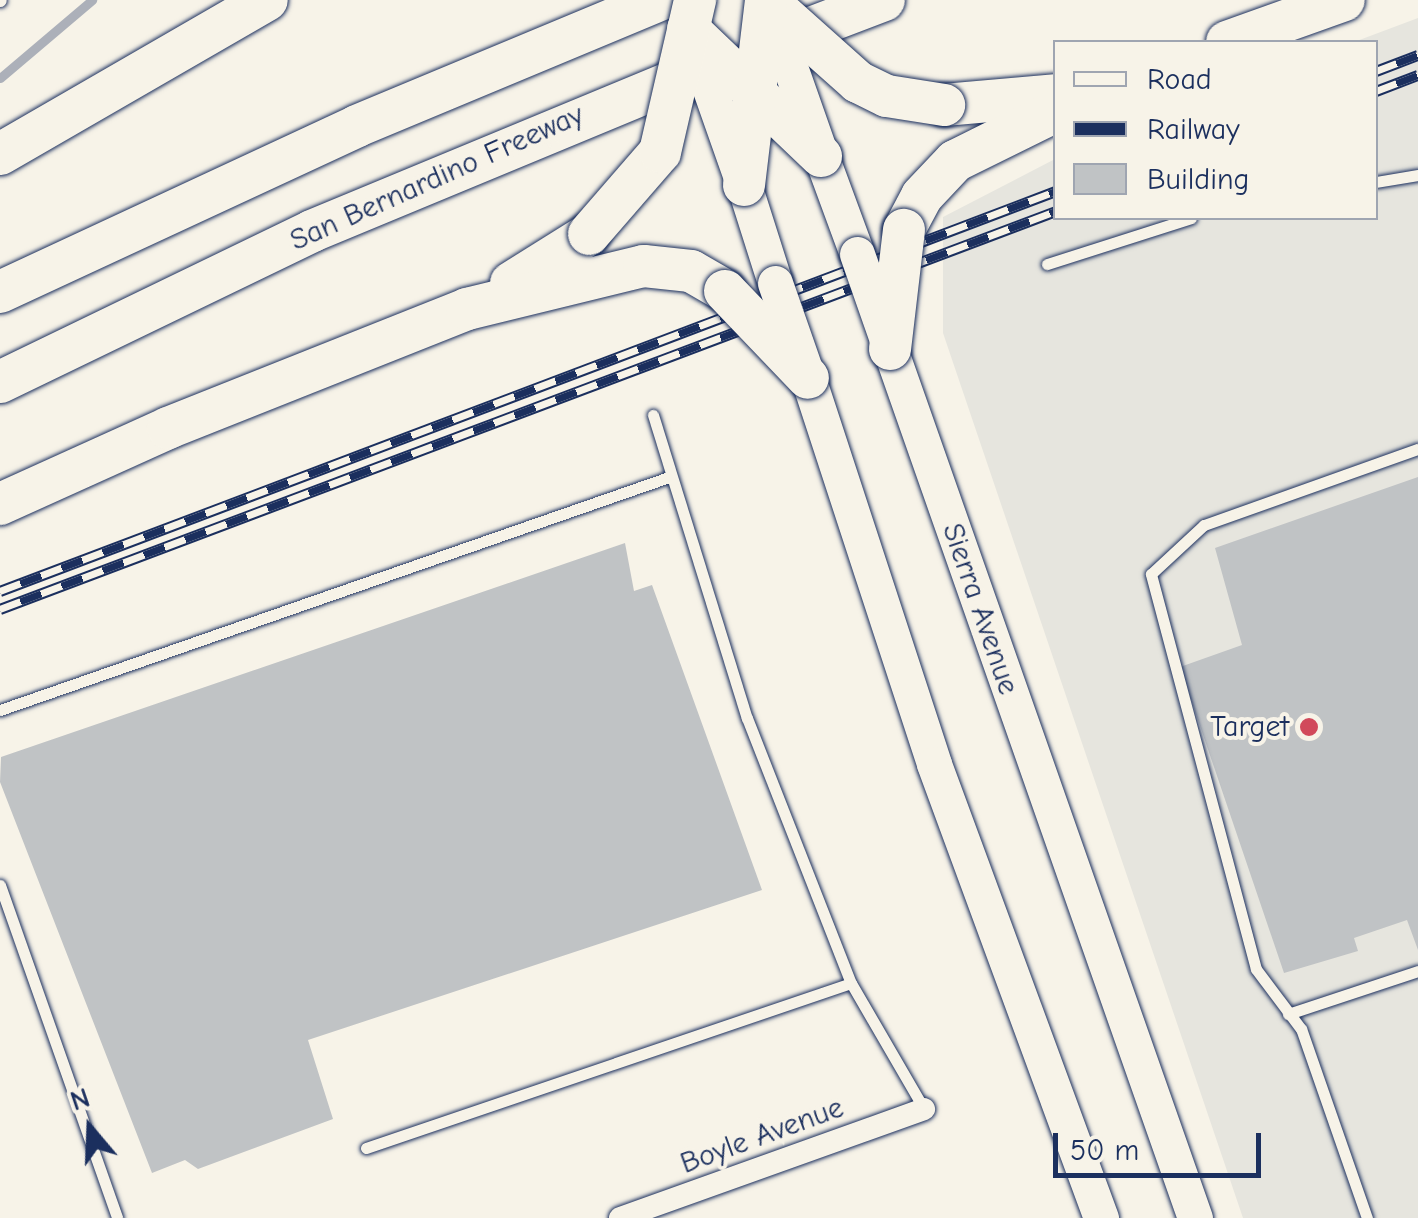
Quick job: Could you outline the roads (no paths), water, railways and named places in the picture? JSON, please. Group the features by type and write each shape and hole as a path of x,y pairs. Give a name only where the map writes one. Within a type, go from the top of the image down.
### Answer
{"highway":[{"path":"0,154 267,0"},
{"path":"744,185 766,0"},
{"path":"766,0 858,82 887,96 944,105 1053,96"},
{"name":"San Bernardino Freeway","path":"0,382 330,223 596,109 884,0"},
{"path":"1233,40 1344,0"},
{"path":"678,6 822,156"},
{"path":"468,309 589,234 660,152 678,6"},
{"path":"0,292 357,126 678,6"},
{"path":"890,349 904,230 922,196 955,161 1053,112"},
{"path":"0,504 168,428 468,309 644,266 691,271 725,291 808,378"}],"main road":[{"name":"Sierra Avenue","path":"766,0 1194,1218"},
{"path":"678,6 744,185 934,764 1101,1218"}],"street":[{"name":"Boyle Avenue","path":"620,1218 924,1110"}],"lane":[{"path":"1378,182 1418,174"},
{"path":"1047,264 1185,220"},
{"path":"653,415 746,718 851,984 924,1110"},
{"path":"1367,1218 1301,1029 1256,969 1151,574 1204,525 1418,449"},
{"path":"0,710 669,477"},
{"path":"0,886 118,1218"},
{"path":"1288,1014 1418,971"},
{"path":"366,1148 851,984"}],"waterway":[{"path":"0,78 92,0"}],"railway":[{"path":"1378,70 1418,55"},
{"path":"1378,90 1418,75"},
{"path":"0,591 1053,192"},
{"path":"0,609 1053,212"}],"place":[{"name":"Target","path":"1309,727"}]}
